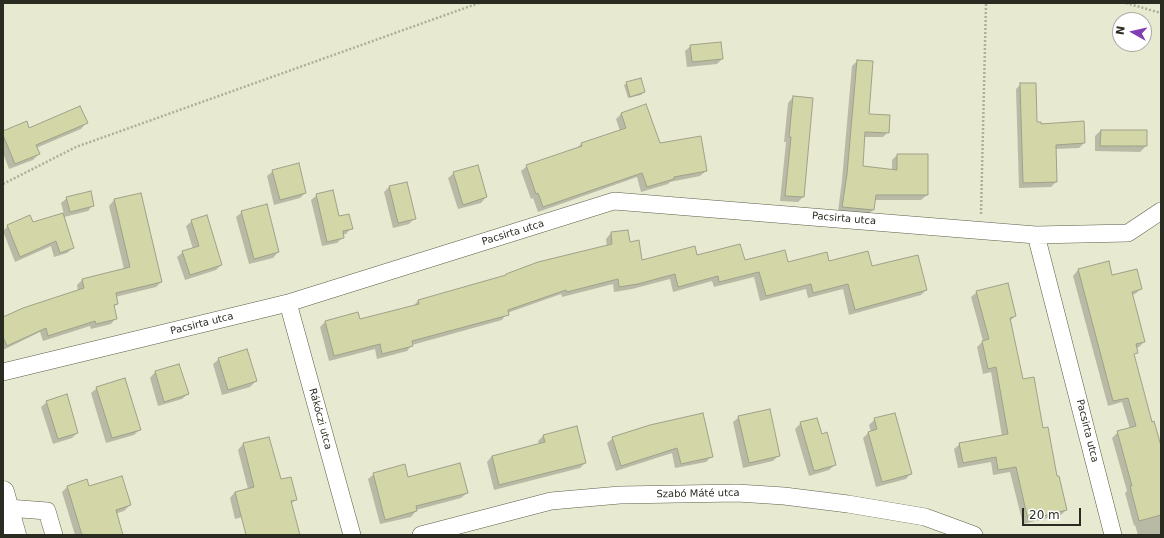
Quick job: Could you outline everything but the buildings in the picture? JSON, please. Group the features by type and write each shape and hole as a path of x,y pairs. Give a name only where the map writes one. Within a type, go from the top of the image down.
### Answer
{"street":[{"name":"Pacsirta utca","path":"3,372 288,303 614,201 1036,235 1128,233 1161,211"},
{"name":"Pacsirta utca","path":"1036,235 1114,535"},
{"name":"Rákóczi utca","path":"288,303 352,535"},
{"name":"Szabó Máté utca","path":"421,535 551,501 620,495 737,493 799,498 925,517 974,535"},
{"path":"15,535 6,500 47,511 54,535"}],"path":[{"path":"3,184 76,147 479,3"},
{"path":"980,230 986,3"},
{"path":"1126,3 1161,14"}]}
